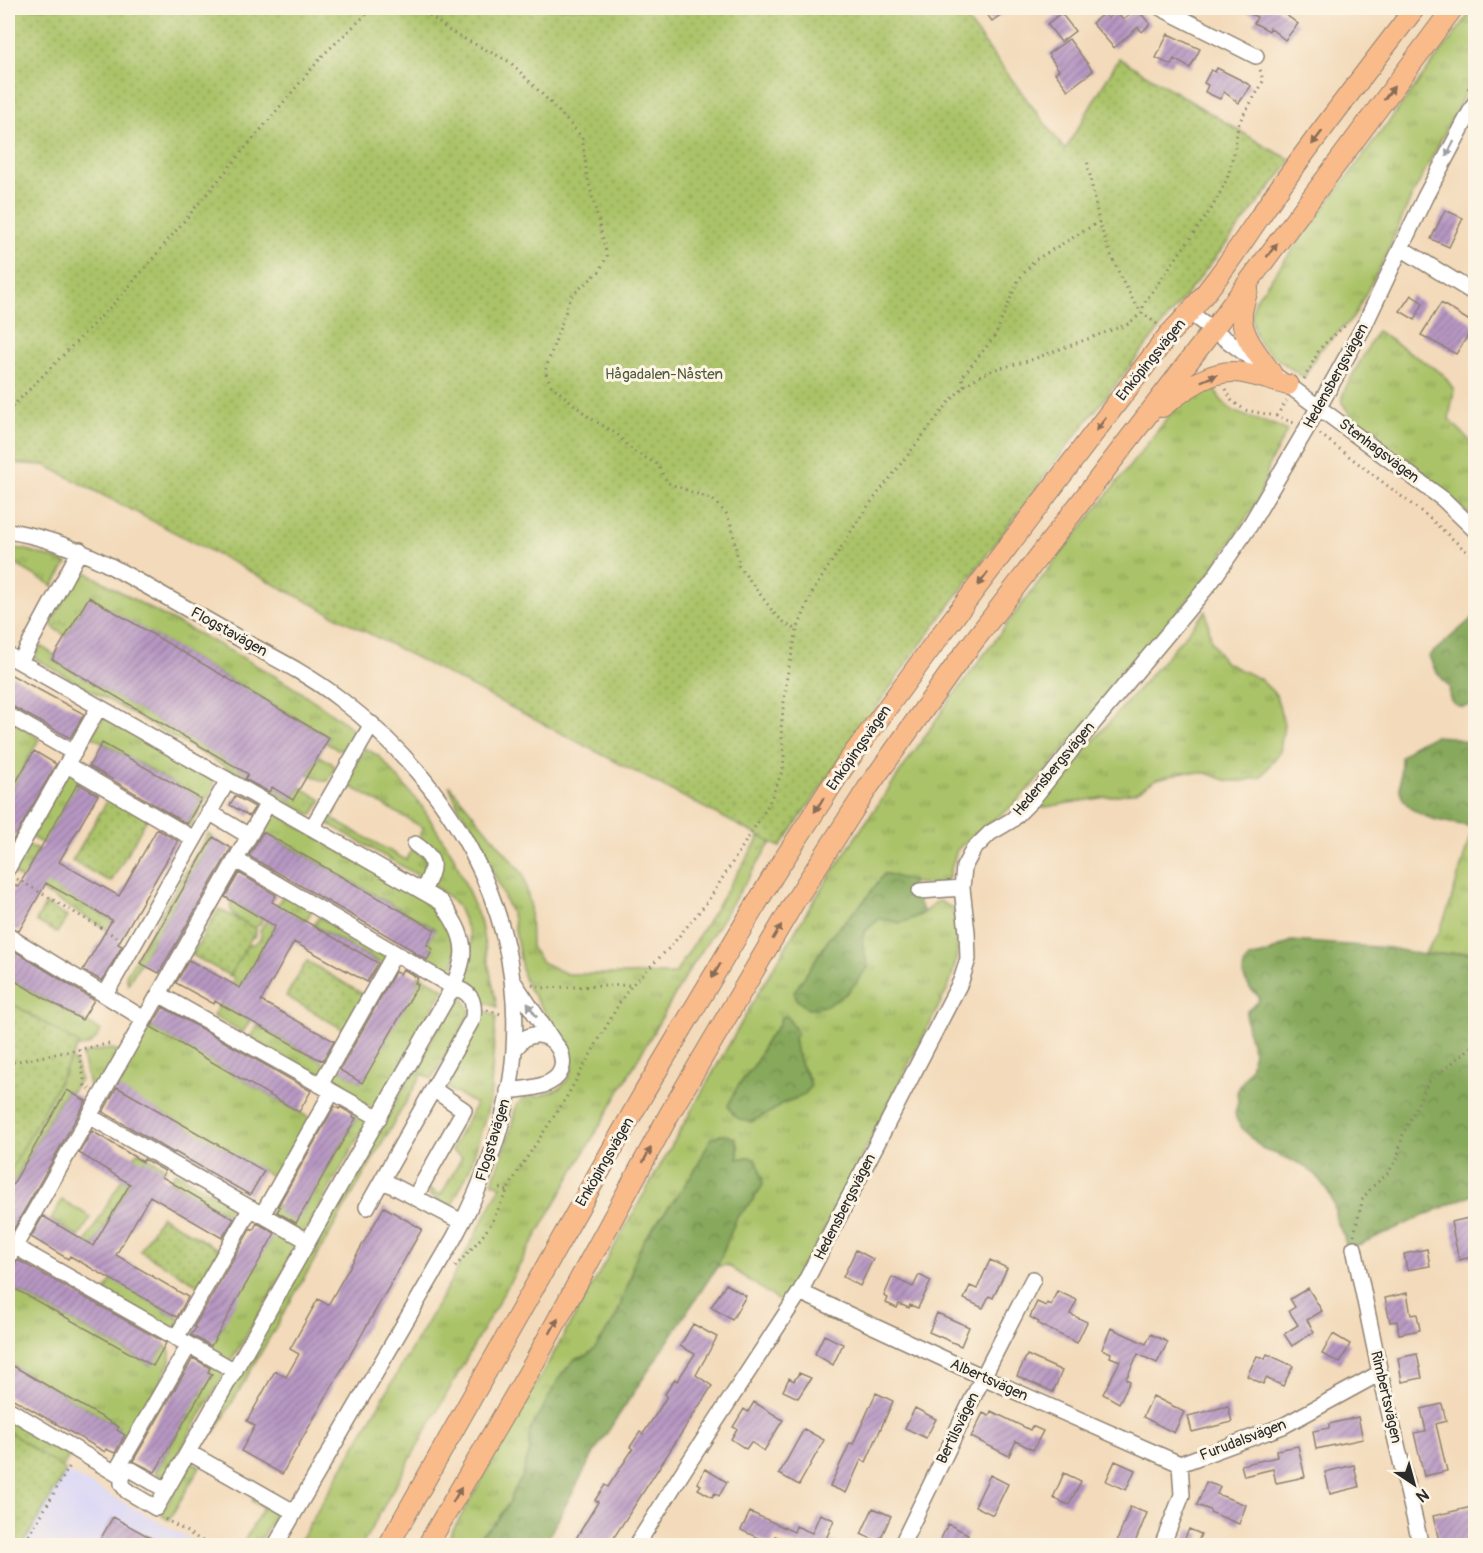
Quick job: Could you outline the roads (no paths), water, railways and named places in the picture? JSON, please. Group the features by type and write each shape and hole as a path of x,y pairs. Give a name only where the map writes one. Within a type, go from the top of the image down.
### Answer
{"main road":[{"name":"Enköpingsvägen","path":"388,1545 645,1091 773,876 843,768 1169,333 1190,313 1210,288 1293,170 1414,8"},
{"name":"Enköpingsvägen","path":"427,1545 534,1363 670,1113 795,901 869,786 957,663 1212,331 1453,8"},
{"path":"1250,279 1242,314 1244,329 1272,374"},
{"path":"1143,421 1188,388 1220,374 1240,372 1292,388"}],"street":[{"path":"1161,8 1256,56"},
{"name":"Hedensbergsvägen","path":"636,1545 800,1292 961,981 968,959 962,888 964,867 973,850 990,833 1012,820 1032,800 1211,582 1250,525 1365,324 1470,98"},
{"path":"1401,248 1476,294"},
{"name":"Stenhagsvägen","path":"1190,313 1443,500 1476,531"},
{"name":"Flogstavägen","path":"8,531 80,550 105,563 304,675 339,698 372,724 421,775 473,851 501,926 512,979 514,1050 504,1115 480,1185 462,1222 274,1545"},
{"path":"8,1409 119,1475 127,1491 156,1508 453,987 462,962 462,942 455,920 441,902 14,658 80,550"},
{"path":"12,873 99,706"},
{"path":"8,715 70,759 194,839"},
{"path":"312,828 372,724"},
{"path":"105,995 228,780"},
{"path":"235,1371 11,1252 268,803"},
{"path":"209,812 249,836"},
{"path":"415,844 427,852 432,860 432,870 423,891"},
{"path":"236,860 453,987 461,989 469,995 475,1005 473,1018 367,1208"},
{"path":"920,891 962,888"},
{"path":"8,936 144,1019"},
{"path":"119,1475 182,1341 326,1088 395,953"},
{"path":"508,1091 538,1087 549,1083 558,1076 563,1064 553,1041 512,979"},
{"path":"159,994 379,1118"},
{"path":"514,1050 524,1040 534,1035 544,1036 553,1041"},
{"path":"416,1197 464,1110 433,1089"},
{"path":"89,1116 308,1241"},
{"path":"382,1180 462,1222"},
{"name":"Rimbertsvägen","path":"1354,1248 1380,1373 1421,1545"},
{"name":"Bertilsvägen","path":"901,1545 1033,1279"},
{"name":"Albertsvägen","path":"800,1292 983,1377 1180,1464"},
{"name":"Furudalsvägen","path":"1162,1545 1182,1495 1180,1464 1283,1426 1380,1373"},
{"path":"188,1452 294,1512"},
{"path":"119,1475 132,1470 166,1490"}],"park label":[{"name":"Hågadalen-Nåsten","path":"664,374"}]}
